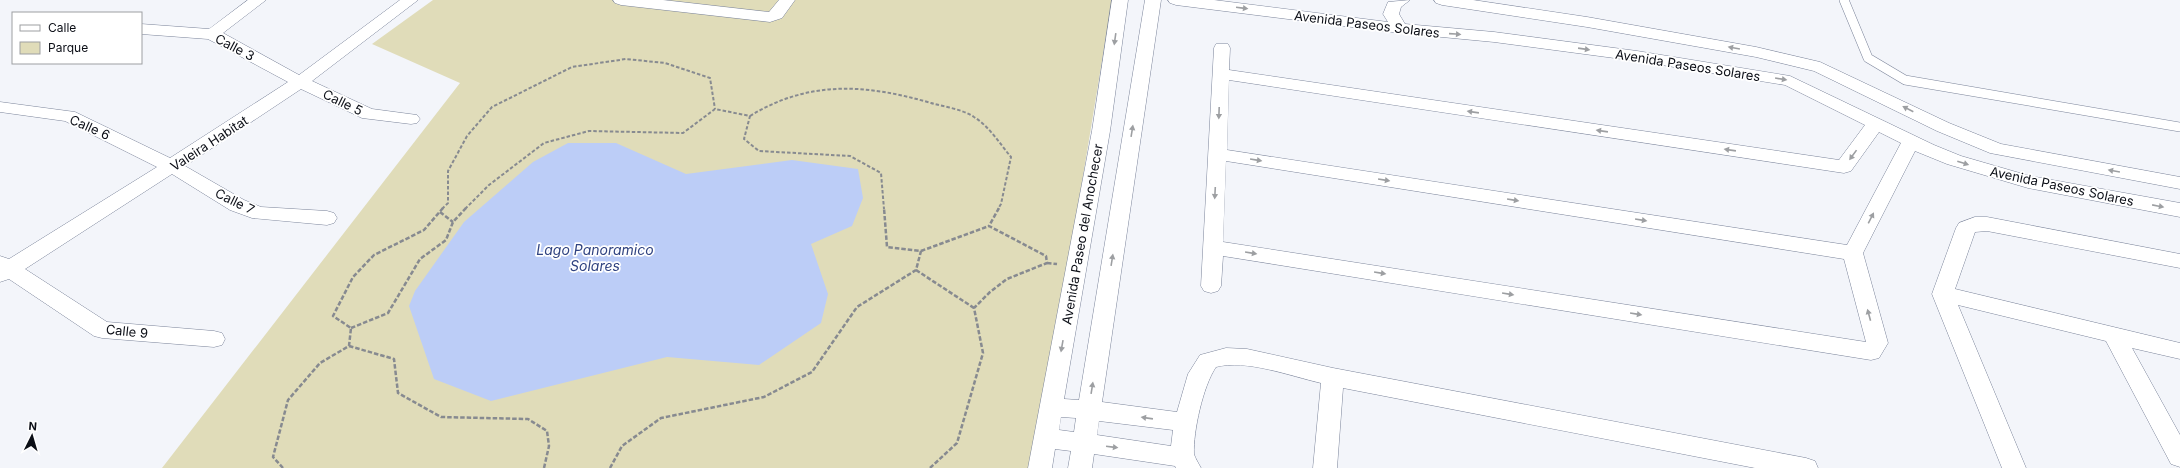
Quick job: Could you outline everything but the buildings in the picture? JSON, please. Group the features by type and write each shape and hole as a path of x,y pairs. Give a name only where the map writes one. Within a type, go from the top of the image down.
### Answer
{"street":[{"path":"212,34 258,0"},
{"name":"Valeira Habitat","path":"3,269 173,167 300,82 410,0"},
{"path":"622,0 770,17 776,15 787,0"},
{"name":"Avenida Paseo del Anochecer","path":"1040,468 1101,131 1120,0"},
{"path":"1080,468 1153,0"},
{"name":"Avenida Paseos Solares","path":"1176,0 1400,28 1494,37 1637,56 1790,81 1911,141 1954,160 2028,182 2180,210"},
{"path":"1400,28 1391,14 1394,5 1402,0"},
{"name":"Avenida Paseos Solares","path":"1442,0 1505,5 1562,18 1756,52 1820,67 1943,127 1997,149 2180,183"},
{"path":"1523,0 1562,18"},
{"path":"1494,37 1505,34 1511,26 1505,5"},
{"name":"Calle 3","path":"142,28 212,34 300,82"},
{"path":"1211,286 1222,48"},
{"path":"1220,74 1844,167 1876,123"},
{"name":"Calle 5","path":"300,82 368,114 411,119"},
{"name":"Calle 6","path":"0,107 69,116 173,167"},
{"path":"1213,246 1872,352 1877,343 1852,252 1911,141"},
{"path":"1217,154 1852,252"},
{"name":"Calle 7","path":"173,167 237,205 259,213 326,218"},
{"path":"2014,468 1943,294 1966,228 1975,224 1987,224 2180,261"},
{"name":"Calle 9","path":"3,269 102,330 214,339"},
{"path":"1943,294 2115,337 2180,351"},
{"path":"2115,337 2180,457"},
{"path":"1046,438 1186,462 1186,422 1192,394 1199,374 1208,361 1226,356 1247,357 1333,377 1806,468"},
{"path":"1325,468 1333,377"},
{"path":"1050,407 1186,422"}],"lane":[{"path":"1844,0 1868,58 1905,80 2180,127"}],"path":[{"path":"351,328 333,316 352,277 374,255 424,230 448,203 448,171 467,136 492,107 572,67 626,59 665,63 710,78 715,109"},
{"path":"833,89 873,90 914,97 976,117 1011,156 1001,204 989,226 944,241 921,251 887,247 881,173 850,156 759,151 744,139 750,116 765,104 802,93 833,89"},
{"path":"351,328 388,313 420,259 446,240 453,222 489,185 544,143 589,131 683,133 715,109 750,116"},
{"path":"440,212 453,222"},
{"path":"974,308 996,284 1022,271 1037,268 1047,263 1046,256 989,226"},
{"path":"610,468 622,446 661,418 764,397 812,372 857,307 916,270 921,251"},
{"path":"916,270 974,308 983,354 957,443 930,468"},
{"path":"349,346 351,328"},
{"path":"283,468 273,457 288,400 320,363 349,346 394,359 398,393 441,417 528,419 547,431 549,446 544,468"}],"green space":[{"path":"433,0 1112,0 1035,468 162,468 460,83 372,44"}],"water":[{"name":"Lago Panoramico Solares","path":"568,143 616,143 686,174 792,160 858,169 863,198 852,226 811,244 828,294 821,323 759,365 667,357 491,401 434,379 409,306 415,291 464,222 533,162"}]}
